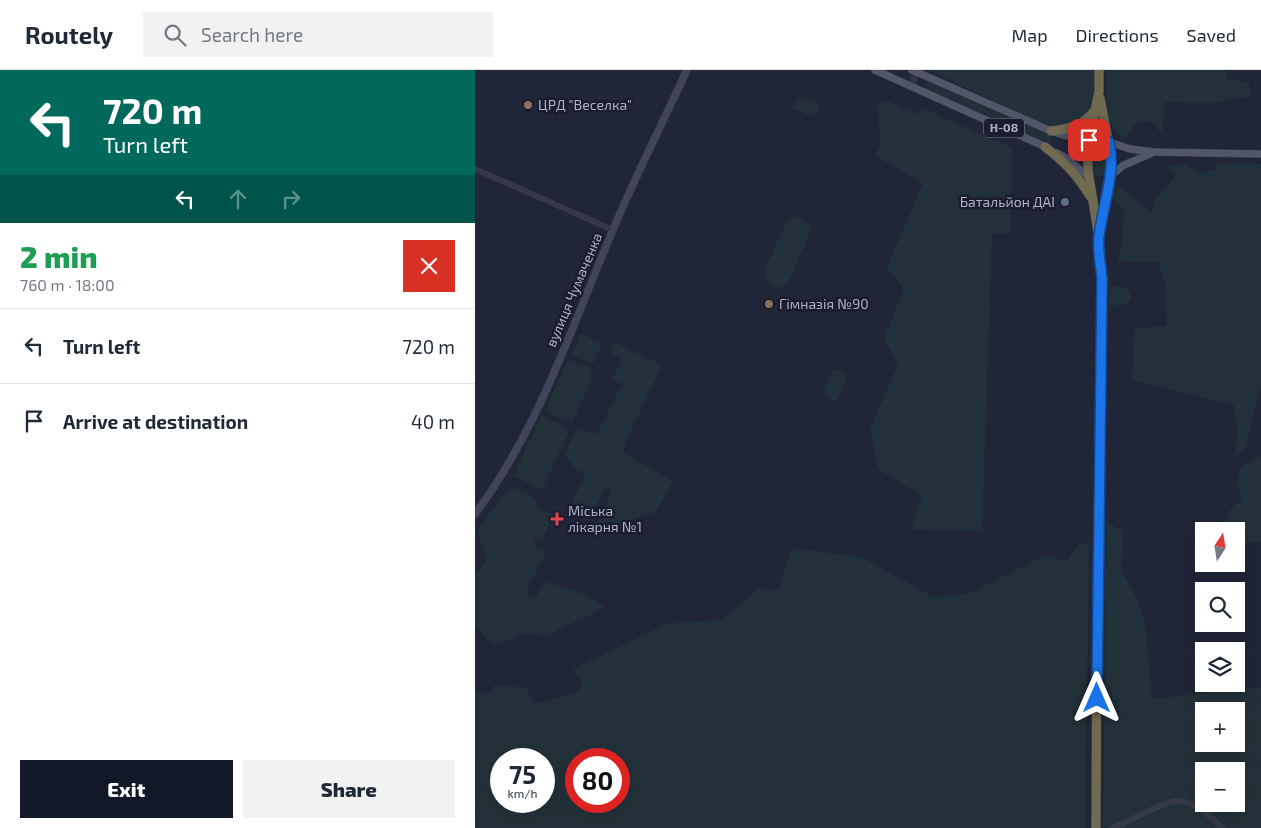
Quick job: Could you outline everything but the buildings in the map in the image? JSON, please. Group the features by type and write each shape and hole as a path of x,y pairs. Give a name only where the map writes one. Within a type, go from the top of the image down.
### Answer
{"highway":[{"path":"1096,828 1102,279 1099,238 1089,177 1089,140 1099,91 1099,70"},
{"path":"1099,91 1111,156 1099,238"},
{"path":"1051,131 1068,130 1080,125 1096,108"},
{"name":"Н-08","path":"1089,140 1099,138 1109,142"},
{"path":"1045,147 1065,162 1093,200"},
{"path":"1089,177 1099,182 1109,177"}],"main road":[{"name":"Н-08","path":"875,70 1045,147 1066,158 1089,177"},
{"name":"Н-08","path":"914,71 1051,131 1089,140"},
{"name":"Н-08","path":"1109,142 1130,149 1154,152 1261,154"},
{"name":"Н-08","path":"1109,177 1123,165 1154,152"}],"street":[{"name":"вулиця Чумаченка","path":"475,514 497,483 537,409 613,230 687,70"},
{"path":"913,87 914,71"},
{"path":"475,169 613,230"},
{"path":"1112,828 1124,825 1162,806 1184,801 1207,814 1223,828"}],"shaded area":[{"path":"928,70 1094,70 1093,104 1087,116 1078,124 1048,127"},
{"path":"1106,70 1226,70 1227,79 1249,83 1251,96 1215,103 1164,102 1163,136 1151,121 1136,123 1124,139 1111,127 1106,92"},
{"path":"928,82 1051,136 1052,141 1044,142 927,89 926,84"},
{"path":"798,95 820,105 814,118 792,108"},
{"path":"888,101 917,114 921,107 989,139 1012,147 1011,233 992,233 982,531 911,529 922,496 878,469 870,429 898,365 884,338 904,290 887,267 923,183 875,156 880,145 878,102"},
{"path":"1098,142 1106,150 1107,158 1106,171 1098,177 1092,175 1090,156 1092,147"},
{"path":"1216,163 1261,164 1261,383 1246,447 1235,457 1238,431 1234,405 1132,380 1135,328 1167,326 1166,287 1158,262 1118,261 1122,243 1124,208 1110,198 1119,186 1151,212 1155,200 1176,175 1166,166 1185,164 1199,173 1216,170"},
{"path":"793,217 806,220 810,233 789,281 786,285 777,288 766,280 765,270 786,222"},
{"path":"1109,287 1125,287 1131,295 1131,299 1126,303 1109,305"},
{"path":"581,334 602,343 593,364 572,355"},
{"path":"614,342 662,365 623,448 624,453 673,481 656,512 633,519 632,532 618,525 595,526 612,491 605,487 588,522 567,513 586,473 576,469 564,455 578,427 596,435 622,384 612,380 622,359 610,353"},
{"path":"568,359 590,368 592,378 572,423 545,411"},
{"path":"833,368 848,375 836,402 822,395"},
{"path":"542,415 570,429 542,490 513,476"},
{"path":"1261,456 1261,542 1245,543 1245,522 1226,522 1231,509 1242,502 1238,486 1239,468"},
{"path":"514,488 537,501 537,508 554,515 542,540 536,537 533,545 546,551 525,593 536,598 544,582 584,594 605,608 544,636 530,633 522,634 499,645 492,644 487,640 475,624 475,576 485,562 486,555 478,534 480,526 507,490"},
{"path":"1106,522 1123,531 1121,571 1131,587 1141,610 1146,630 1152,699 1216,692 1245,692 1245,689 1261,687 1261,828 1103,828"},
{"path":"1078,544 1089,545 1085,828 475,828 475,693 492,692 494,685 526,688 535,704 576,692 583,684 573,669 666,624 723,619 759,588 779,590 791,548 861,557 934,597 969,594 1047,555 1067,562"}],"place":[{"name":"ЦРД \"Веселка\"","path":"528,105"},
{"name":"Батальйон ДАI","path":"1065,202"},
{"name":"Гімназія №90","path":"769,304"},
{"name":"Міська лікарня №1","path":"557,519"}],"route":[{"path":"1089,140 1099,138 1109,142 1111,170 1099,238 1102,279 1097,698"}]}
